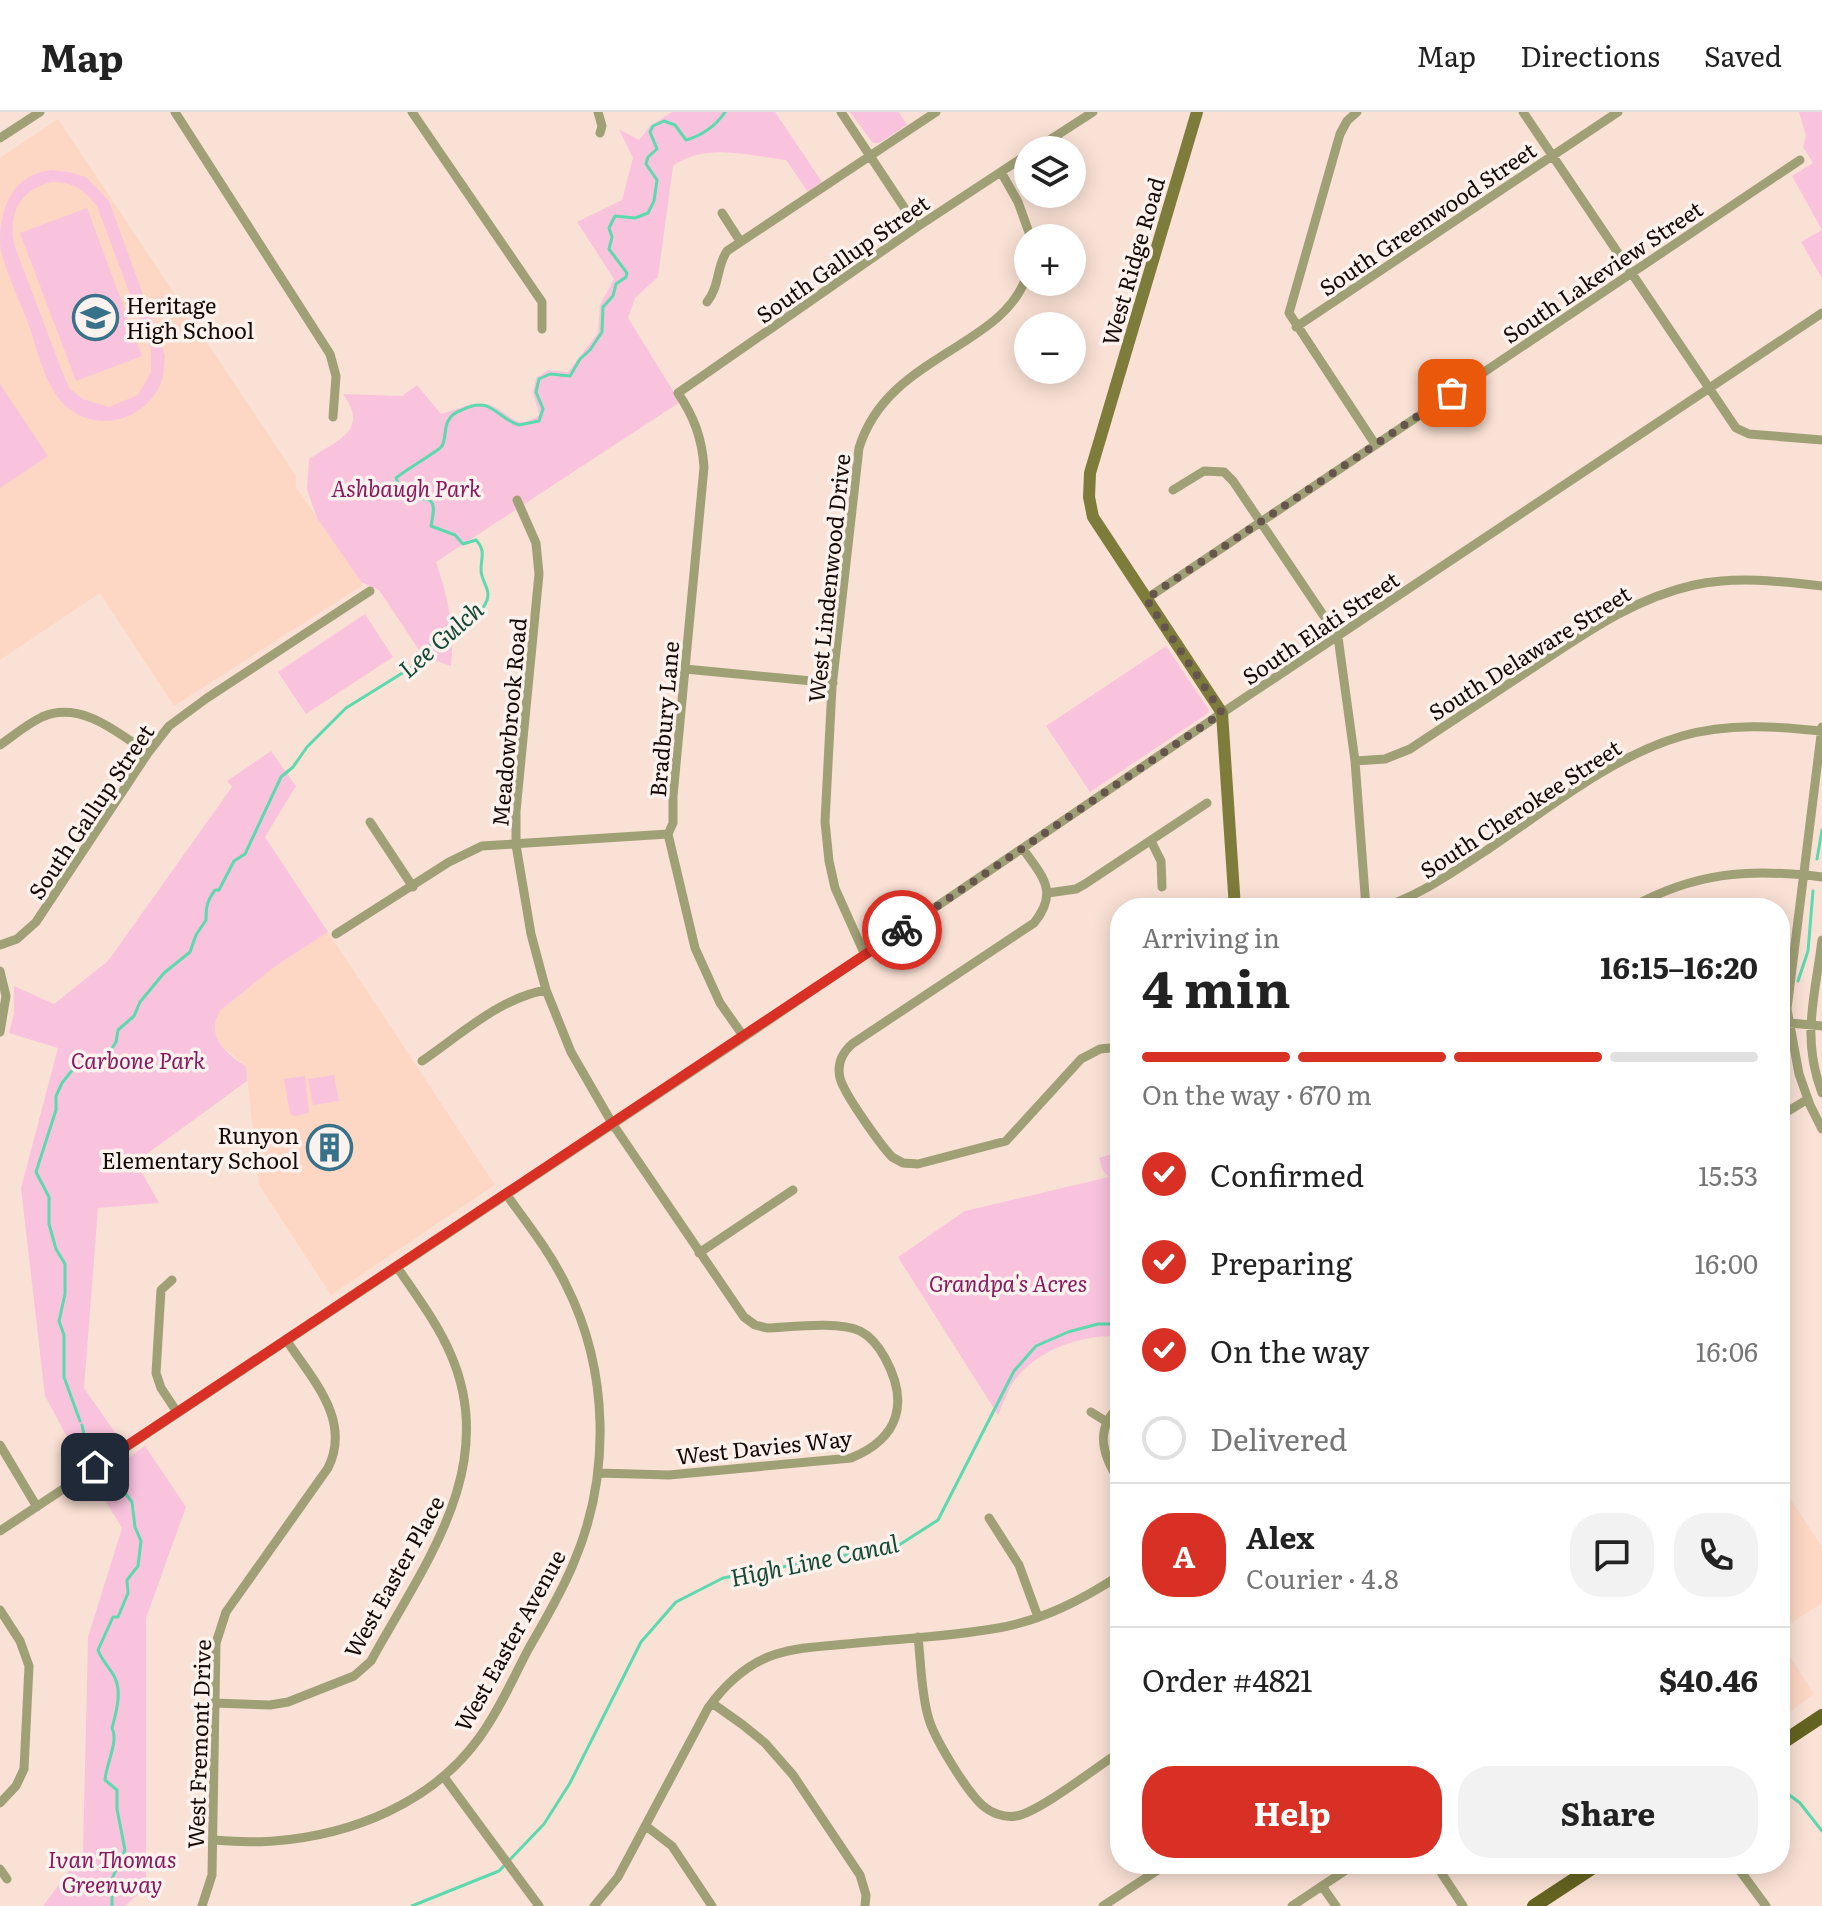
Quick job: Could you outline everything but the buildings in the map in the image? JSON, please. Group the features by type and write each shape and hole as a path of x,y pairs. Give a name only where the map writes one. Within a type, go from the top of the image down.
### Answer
{"main road":[{"path":"1790,1735 1822,1716"},
{"path":"1534,1906 1580,1874"}],"street":[{"path":"0,138 40,112"},
{"path":"175,112 330,354 336,376 333,417"},
{"path":"412,112 542,302 542,329"},
{"path":"598,112 602,126 600,133"},
{"path":"841,112 917,227"},
{"path":"707,302 714,292 722,257 740,241 936,112"},
{"path":"1056,136 1093,112"},
{"name":"West Ridge Road","path":"1197,112 1090,473 1089,497 1093,517 1222,713 1234,898"},
{"path":"1357,112 1347,121 1340,134 1289,313 1375,444"},
{"path":"1523,112 1740,431 1822,440"},
{"name":"South Greenwood Street","path":"1296,327 1618,112"},
{"name":"South Lakeview Street","path":"1146,599 1800,160"},
{"name":"South Gallup Street","path":"678,393 1014,163"},
{"path":"1001,172 1026,224"},
{"path":"722,213 740,241"},
{"name":"West Lindenwood Drive","path":"865,955 835,888 827,849 825,815 833,683 855,473 866,429 877,409 898,387 1004,313 1017,296"},
{"name":"South Elati Street","path":"0,1531 744,1037 1222,713 1822,313"},
{"name":"Bradbury Lane","path":"678,393 701,437 704,467 673,823 668,834 695,948 720,1003 744,1037"},
{"path":"1173,490 1204,471 1224,472 1338,637 1355,761 1365,898"},
{"name":"Meadowbrook Road","path":"517,500 536,543 539,574 516,811 516,845 531,934 546,990 571,1052 612,1123"},
{"name":"South Delaware Street","path":"1355,761 1385,759 1410,749 1605,620 1641,602 1678,589 1725,581 1768,580 1822,586"},
{"name":"South Gallup Street","path":"0,945 17,939 36,922 148,753 177,719 370,591"},
{"path":"685,669 833,683"},
{"path":"0,745 40,718 69,712 98,721 148,753"},
{"name":"South Cherokee Street","path":"1407,898 1423,892 1612,767 1655,745 1683,736 1730,728 1822,729"},
{"path":"1790,985 1822,729"},
{"path":"1048,893 1076,889 1207,803"},
{"path":"370,822 413,887"},
{"path":"336,934 449,862 482,846 668,834"},
{"path":"1151,841 1161,861 1162,887"},
{"path":"1023,849 1043,878 1048,893 1046,904 1034,923 847,1048 839,1067 843,1085 892,1157 903,1163 918,1164 1006,1141 1081,1059 1100,1049 1110,1048"},
{"path":"1650,898 1675,886 1722,874 1771,871 1822,877"},
{"path":"1822,940 1810,1024 1813,1069 1822,1093"},
{"path":"0,971 6,996 0,1032"},
{"path":"422,1061 504,1005 546,990"},
{"path":"1790,1022 1822,1026"},
{"path":"1790,1043 1808,1099 1822,1129"},
{"path":"1790,1110 1808,1099"},
{"name":"West Davies Way","path":"598,1473 669,1475 851,1458 873,1448 883,1438 894,1420 899,1400 896,1380 880,1349 860,1331 842,1327 767,1328 755,1325 739,1311 612,1123"},
{"path":"699,1253 793,1190"},
{"name":"West Easter Avenue","path":"213,1840 270,1842 328,1833 405,1804 444,1777 486,1727 566,1581 585,1534 598,1473 598,1397 582,1322 552,1259 506,1194"},
{"name":"West Easter Place","path":"214,1703 280,1704 360,1673 371,1661 453,1509 467,1447 462,1387 441,1335 397,1267"},
{"path":"172,1280 161,1290 156,1365 158,1381 177,1412"},
{"name":"West Fremont Drive","path":"202,1906 211,1885 214,1703 219,1627 226,1612 328,1468 335,1448 332,1412 287,1341"},
{"path":"1091,1412 1107,1422"},
{"path":"1110,1418 1102,1436 1105,1456 1110,1465"},
{"path":"0,1445 37,1507"},
{"path":"989,1518 1019,1565 1038,1617"},
{"path":"594,1906 618,1877 712,1703 749,1667 796,1649 997,1628 1038,1617 1082,1599 1110,1581"},
{"path":"0,1610 20,1641 29,1666 24,1769 16,1786 0,1803"},
{"path":"918,1637 930,1724 979,1801 993,1812 1009,1817 1029,1813 1110,1759"},
{"path":"712,1703 765,1743 793,1775 860,1875 866,1895 865,1906"},
{"path":"444,1777 539,1906"},
{"path":"646,1826 672,1846 712,1906"},
{"path":"0,1869 7,1879"},
{"path":"1103,1906 1152,1874"},
{"path":"1292,1906 1340,1874"},
{"path":"1442,1874 1463,1906"},
{"path":"1742,1874 1766,1906"},
{"path":"1322,1886 1336,1906"}],"shaded area":[{"name":"Heritage High School","path":"58,119 296,476 296,487 363,585 174,706 100,593 0,660 0,158"},
{"path":"328,932 495,1185 331,1295 259,1185 246,1066 223,1047 214,1034 214,1019 221,1010 273,968"},
{"path":"1790,1498 1822,1547 1822,1603 1790,1624"},
{"path":"1790,1657 1814,1694 1790,1712"}],"green space":[{"name":"Ashbaugh Park","path":"672,112 775,112 822,182 808,192 786,160 728,152 699,154 673,166 658,277 635,298 628,318 680,402 436,562 450,613 451,666 423,656 379,590 361,582 317,518 307,490 309,459 339,440 351,426 353,417 343,394 402,396 417,385 441,414 469,405 486,404 517,421 523,422 539,415 533,392 536,378 548,370 568,372 598,333 600,305 614,279 577,222 622,200 633,158 619,129 639,140 650,126"},
{"path":"850,112 899,112 907,125 879,143 873,143"},
{"path":"1799,112 1822,112 1822,230 1792,176 1813,163 1803,147 1806,136"},
{"path":"51,170 86,177 109,201 165,355 157,391 149,402 128,416 103,421 79,415 60,400 43,369 0,245 2,218 10,196 17,186 37,173","holes":["52,182 78,188 97,206 151,351 151,372 138,395 109,407 83,399 70,389 15,247 13,225 18,206 31,191"]},
{"path":"87,208 142,356 76,381 20,233"},
{"path":"1822,230 1822,278 1801,242"},
{"path":"0,384 48,456 0,488"},
{"path":"365,614 393,657 306,714 278,672"},
{"path":"1166,646 1209,710 1207,714 1090,792 1046,726"},
{"name":"Carbone Park","path":"271,751 296,786 265,837 328,932 273,968 221,1010 216,1019 216,1035 224,1049 246,1066 247,1081 136,1162 159,1203 98,1208 84,1388 118,1437 81,1463 45,1396 21,1188 58,1048 9,1033 14,1013 14,986 54,1004 108,961 232,787 227,781"},
{"path":"334,1075 339,1101 313,1105 308,1079"},
{"path":"305,1076 309,1113 294,1116 290,1113 284,1079"},
{"name":"Grandpa's Acres","path":"1110,1156 1110,1336 1064,1345 1039,1357 1015,1380 998,1415 898,1257 965,1211 1109,1177 1103,1171 1099,1158"},
{"name":"Ivan Thomas Greenway","path":"145,1446 186,1507 146,1618 146,1887 125,1906 43,1906 83,1852 88,1637 122,1528 94,1482"}],"waterway":[{"name":"Lee Gulch","path":"80,1421 64,1377 64,1335 59,1321 65,1294 65,1264 56,1249 49,1224 49,1197 36,1172 62,1083 74,1068 107,1056 116,1042 118,1030 134,1016 140,1002 164,973 190,952 206,920 210,898 215,890 219,890 234,861 245,854 281,777 293,767 307,747 346,708 417,664 432,644 478,614 483,607 488,592 481,574 479,544 476,540 463,544 455,535 431,526 433,512 430,501 412,499 400,489 396,478 442,446 452,415 472,406 487,406 519,425 539,421 543,409 536,392 539,379 550,374 570,376 602,332 603,307 613,296 616,284 626,277 627,273 609,249 612,237 609,228 615,216 635,218 648,213 654,201 657,180 646,164 648,157 657,149 650,132 653,126 664,121 675,125 686,140 708,130 725,112"},
{"path":"1817,859 1822,830"},
{"path":"1798,981 1808,951 1813,891"},
{"name":"High Line Canal","path":"412,1906 499,1871 544,1824 570,1783 641,1642 676,1602 723,1578 899,1545 938,1520 1014,1371 1036,1346 1068,1332 1110,1324"},
{"name":"Lee Gulch","path":"82,1425 87,1448 100,1460"},
{"name":"Lee Gulch","path":"104,1466 132,1502 135,1527 141,1541 138,1566 127,1580 128,1593 98,1650 115,1678 118,1690 112,1728 113,1746 105,1780 117,1790 117,1809 125,1850 112,1879 112,1906"},
{"name":"High Line Canal","path":"1790,1796 1800,1803 1822,1831"}],"way so far":[{"path":"902,930 1222,713 1146,599 1452,393"}],"place":[{"name":"Heritage High School","path":"95,317"},
{"name":"Runyon Elementary School","path":"330,1147"}],"route":[{"path":"95,1467 902,930"}]}
